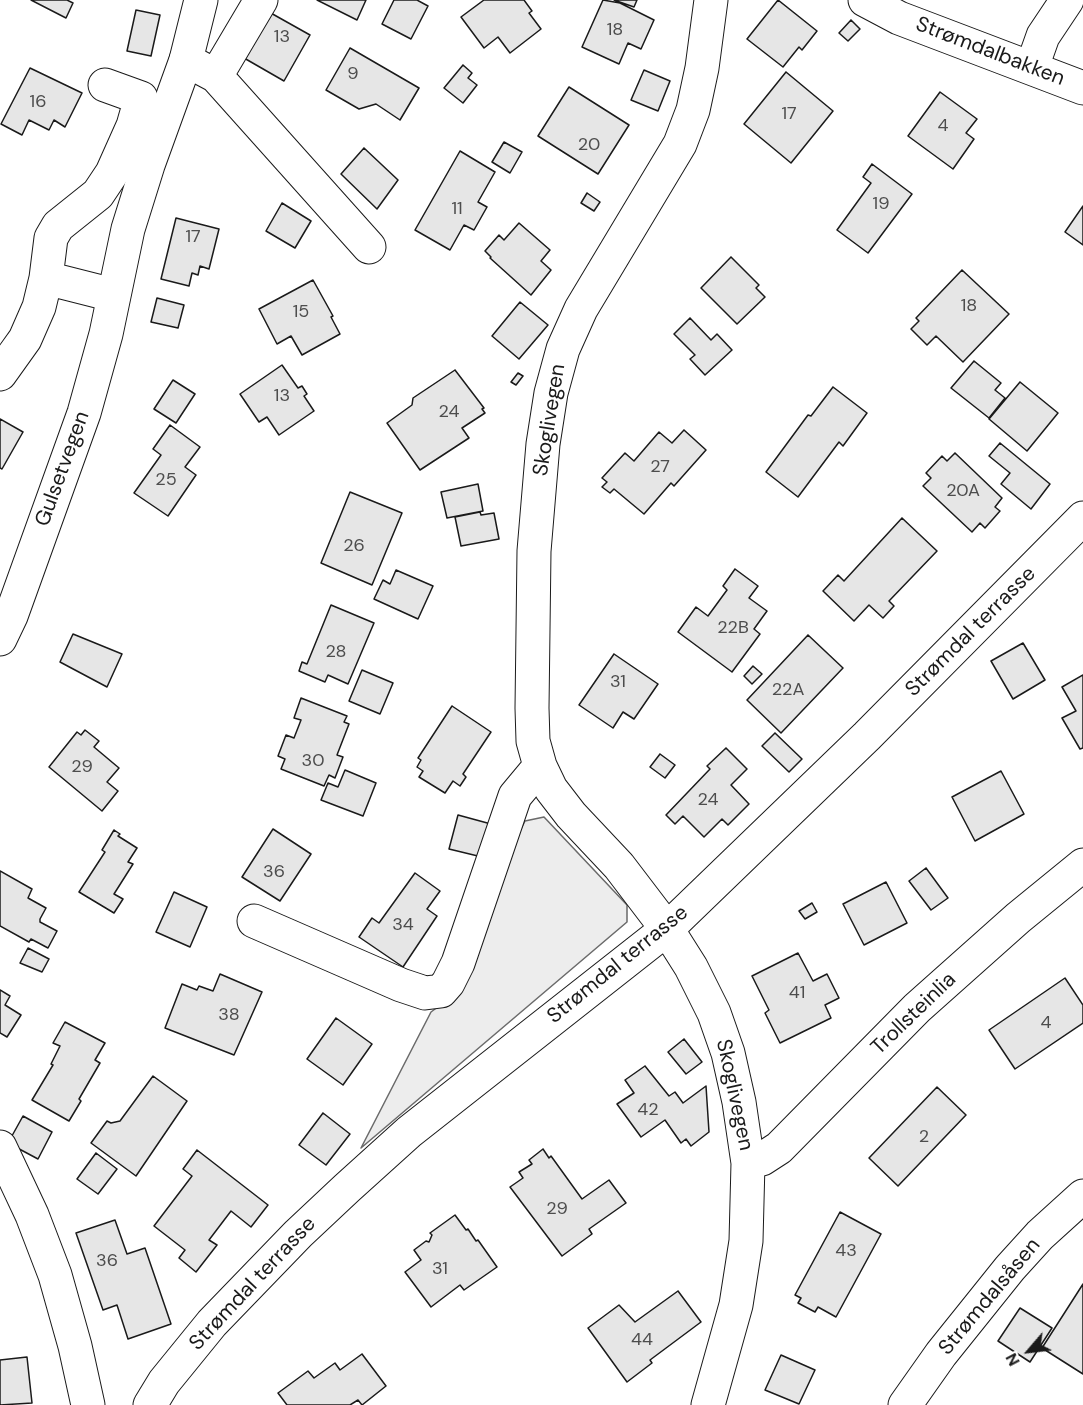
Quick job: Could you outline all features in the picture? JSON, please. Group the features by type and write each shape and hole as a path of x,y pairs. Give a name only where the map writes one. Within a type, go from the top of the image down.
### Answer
{"street":[{"name":"Gulsetvegen","path":"0,639 84,413 101,352 137,197 186,60 201,0"},
{"path":"216,76 261,0"},
{"name":"Skoglivegen","path":"708,1405 723,1356 740,1284 746,1241 748,1163 739,1102 728,1053 714,1013 667,929 619,866 558,798 540,766 533,741 532,708 534,550 543,444 551,393 563,349 582,309 680,144 693,110 702,68 711,0"},
{"name":"Strømdalbakken","path":"865,0 899,18 1083,87"},
{"path":"1032,67 1043,36 1067,0"},
{"path":"186,60 216,76 369,247"},
{"path":"0,374 25,339 39,307 46,278 51,238 58,226 98,194 112,173 133,126 141,98 105,85"},
{"path":"46,278 113,295"},
{"name":"Strømdal terrasse","path":"150,1405 164,1382 212,1323 298,1234 409,1132 667,929 873,730 1083,518"},
{"path":"254,921 401,985 425,993 441,990 448,983 458,963 515,796 540,766"},
{"name":"Trollsteinlia","path":"748,1163 762,1159 779,1148 917,1008 1018,918 1083,865"},
{"path":"0,1147 32,1215 55,1275 75,1346 88,1405"},
{"name":"Strømdalsåsen","path":"905,1405 941,1354 1010,1268 1040,1235 1083,1196"}],"shaded area":[{"path":"544,817 627,905 627,922 361,1148 431,1012 462,989 500,872 525,821"}],"building":[{"path":"31,0 67,0 73,3 66,18"},
{"path":"317,0 366,0 357,20"},
{"path":"394,0 417,0 428,6 411,39 382,24"},
{"path":"484,0 524,0 532,11 529,13 541,29 510,53 498,37 484,48 461,17"},
{"path":"603,0 620,3 654,20 641,49 628,43 619,64 582,47"},
{"path":"614,0 637,0 634,7"},
{"path":"778,0 817,31 802,50 799,47 783,67 747,39"},
{"path":"136,10 160,15 151,56 127,51"},
{"path":"269,12 310,35 284,81 244,58"},
{"path":"851,20 860,29 848,41 839,33"},
{"path":"350,48 419,88 400,120 376,104 359,109 326,90"},
{"path":"463,65 472,73 468,78 477,85 463,103 444,88"},
{"path":"30,68 82,93 65,127 54,120 49,130 29,120 22,135 1,124"},
{"path":"644,70 670,81 658,111 631,100"},
{"path":"786,72 833,111 791,163 744,124"},
{"path":"569,87 629,125 598,174 538,136"},
{"path":"940,92 977,119 966,133 974,139 953,169 908,136"},
{"path":"504,142 522,152 510,173 492,162"},
{"path":"364,148 398,180 377,209 341,174"},
{"path":"460,151 495,172 478,202 487,207 474,230 464,225 450,250 415,230"},
{"path":"872,164 912,194 868,253 837,230 871,183 863,177"},
{"path":"587,193 600,202 594,211 581,203"},
{"path":"282,203 311,221 295,248 266,231"},
{"path":"1083,206 1083,245 1065,232"},
{"path":"176,218 219,229 209,269 200,266 198,275 192,273 189,286 161,279"},
{"path":"519,223 550,250 541,261 551,270 531,295 485,251 499,235 504,240"},
{"path":"731,257 759,285 756,288 765,297 737,324 701,288"},
{"path":"962,270 1009,314 963,362 936,336 927,345 911,329 919,321 916,318"},
{"path":"313,280 340,334 302,355 291,336 277,344 259,309"},
{"path":"157,298 184,305 178,328 151,322"},
{"path":"520,302 548,325 519,359 492,336"},
{"path":"690,318 711,340 717,334 732,350 705,375 690,359 695,355 674,334"},
{"path":"974,361 1001,383 995,390 1005,398 989,418 951,388"},
{"path":"282,365 298,388 302,386 307,394 304,396 314,411 279,435 267,417 259,422 240,394"},
{"path":"455,370 484,408 482,409 485,413 462,428 469,438 420,470 387,423 412,405 413,398"},
{"path":"518,373 523,376 516,385 511,382"},
{"path":"173,380 195,394 176,423 154,409"},
{"path":"1020,382 1058,413 1027,451 989,419"},
{"path":"833,387 867,413 843,446 839,442 798,497 766,472 808,415 811,416"},
{"path":"0,419 23,432 2,469 0,468"},
{"path":"170,425 200,447 185,467 196,475 168,516 134,493 161,455 153,449"},
{"path":"684,430 706,450 674,486 671,483 644,514 614,489 610,493 602,487 607,482 602,478 625,453 634,461 659,432 672,443"},
{"path":"1000,443 1050,484 1031,509 1001,484 1010,473 989,456"},
{"path":"955,453 1002,498 995,507 1000,511 985,528 980,523 972,532 923,486 931,478 926,473 942,456 947,461"},
{"path":"478,484 483,511 447,518 441,492"},
{"path":"350,492 402,513 372,585 321,563"},
{"path":"480,512 481,515 494,513 499,539 461,546 455,517"},
{"path":"902,518 937,551 889,601 894,606 883,618 869,605 854,621 823,591 838,575 844,581"},
{"path":"735,569 758,586 749,598 767,611 754,629 760,634 732,672 678,632 696,607 708,616 727,590 723,586"},
{"path":"396,570 433,586 418,619 374,599 383,580 390,584"},
{"path":"331,605 374,623 348,684 328,675 325,682 299,671 302,662 307,664"},
{"path":"73,634 122,654 107,687 60,662"},
{"path":"808,635 843,668 781,733 747,700"},
{"path":"1023,643 1045,680 1013,699 991,661"},
{"path":"614,654 658,684 634,719 623,712 613,728 579,705"},
{"path":"753,666 762,674 752,684 744,676"},
{"path":"362,670 393,683 380,714 349,701"},
{"path":"1083,675 1083,748 1080,749 1062,718 1076,711 1062,687"},
{"path":"301,698 347,716 344,722 349,724 337,755 343,757 335,778 329,775 324,786 281,769 285,759 278,756 286,735 294,738 301,720 294,718"},
{"path":"452,706 491,732 463,774 466,777 460,786 453,781 445,793 419,777 423,771 417,767 421,760 418,758"},
{"path":"85,730 99,741 94,747 119,768 107,782 118,791 102,811 49,767 77,732 81,735"},
{"path":"775,733 802,759 789,772 762,746"},
{"path":"726,748 747,769 731,785 749,804 728,825 722,819 704,837 683,816 675,824 666,815 710,769 707,766"},
{"path":"660,754 675,765 665,778 650,767"},
{"path":"345,770 376,783 363,816 321,800 328,783 338,787"},
{"path":"1001,771 1024,814 975,841 952,797"},
{"path":"458,815 491,824 482,857 449,849"},
{"path":"273,829 311,854 280,901 242,877"},
{"path":"114,830 120,834 118,836 137,848 128,862 133,864 114,894 123,899 114,913 79,892 105,852 102,850"},
{"path":"926,868 948,898 931,910 909,881"},
{"path":"0,871 32,889 28,898 46,908 40,922 57,931 48,948 31,939 29,942 0,926"},
{"path":"415,873 440,891 427,909 437,916 403,967 359,937 372,918 379,923"},
{"path":"886,882 907,923 864,945 843,904"},
{"path":"174,892 207,907 190,947 156,932"},
{"path":"812,903 817,912 805,919 799,911"},
{"path":"28,948 49,959 42,972 20,963"},
{"path":"798,953 813,981 827,974 839,998 825,1005 831,1018 780,1043 765,1013 769,1010 752,976"},
{"path":"220,974 262,992 234,1055 165,1028 182,984 197,990 199,986 213,991"},
{"path":"1065,978 1083,1005 1083,1023 1015,1069 989,1030"},
{"path":"0,990 10,996 5,1005 21,1015 7,1037 0,1033"},
{"path":"336,1018 372,1044 343,1085 307,1059"},
{"path":"65,1022 105,1043 95,1060 100,1063 69,1121 32,1100 53,1065 51,1064 60,1046 53,1043"},
{"path":"684,1039 702,1062 686,1074 668,1052"},
{"path":"645,1066 669,1096 675,1092 683,1103 706,1086 709,1132 691,1146 686,1139 681,1143 665,1120 641,1137 617,1104 634,1093 625,1080"},
{"path":"153,1076 187,1101 136,1176 91,1143 107,1121 111,1123 120,1121"},
{"path":"937,1087 966,1115 898,1186 869,1158"},
{"path":"323,1113 350,1134 326,1165 299,1145"},
{"path":"23,1116 52,1132 38,1159 8,1143"},
{"path":"543,1149 549,1158 551,1156 582,1199 609,1180 626,1203 589,1229 592,1234 562,1256 510,1187 523,1178 519,1172 532,1164 529,1160"},
{"path":"197,1150 268,1205 251,1227 231,1211 209,1240 217,1245 196,1272 179,1258 185,1250 154,1226 192,1176 183,1169"},
{"path":"96,1153 117,1169 98,1194 77,1179"},
{"path":"840,1212 881,1234 836,1317 818,1307 815,1312 798,1303 801,1298 795,1295"},
{"path":"455,1215 476,1241 478,1240 497,1267 464,1290 460,1285 431,1307 405,1272 421,1260 414,1250 426,1241 429,1242 432,1235 430,1233"},
{"path":"115,1220 127,1254 145,1248 171,1324 128,1339 117,1305 103,1310 76,1233"},
{"path":"1083,1284 1083,1374 1042,1348"},
{"path":"678,1291 701,1322 650,1360 652,1363 627,1382 588,1328 619,1305 635,1322"},
{"path":"1020,1308 1052,1328 1030,1362 998,1341"},
{"path":"362,1354 386,1386 362,1405 358,1400 350,1405 287,1405 278,1393 308,1371 314,1378 335,1363 340,1370"},
{"path":"781,1355 815,1370 799,1404 765,1390"},
{"path":"27,1357 32,1403 0,1405 0,1360"}]}
